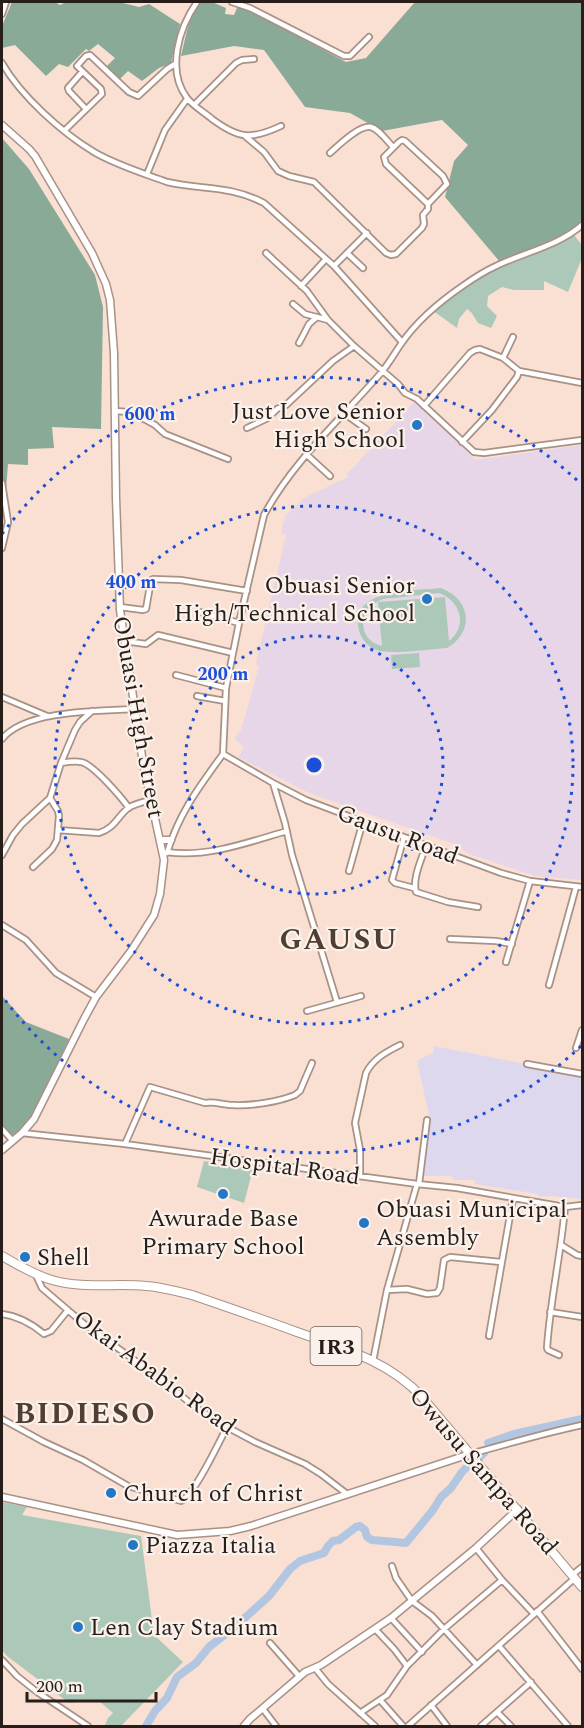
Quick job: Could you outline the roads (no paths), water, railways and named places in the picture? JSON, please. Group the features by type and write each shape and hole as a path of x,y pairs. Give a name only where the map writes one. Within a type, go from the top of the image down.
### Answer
{"main road":[{"name":"Owusu Sampa Road","path":"2,1256 27,1270 53,1280 105,1286 145,1286 192,1295 361,1354 374,1361 412,1386 582,1587"}],"street":[{"path":"2,14 6,2"},
{"path":"197,2 186,22 175,64 177,75 188,99 234,133 245,136 281,126"},
{"path":"232,2 250,8 344,56 350,56 369,37"},
{"path":"64,131 102,92 78,68 78,64 86,56 90,55 129,92 138,96 175,64"},
{"path":"194,105 236,63 254,59"},
{"path":"2,63 6,71 36,106 64,131 96,153 173,183 231,190 264,203 334,266 402,342"},
{"path":"82,72 68,88 86,109"},
{"path":"147,174 165,130 188,99"},
{"name":"Obuasi High Street","path":"2,125 34,156 92,253 106,284 114,352 120,607 134,708 164,860 160,894 154,915 96,998 73,1039 39,1111 22,1133 2,1150"},
{"path":"330,153 347,138 369,127 375,129 393,147"},
{"path":"245,136 264,152 278,171 315,182 386,253 391,255 396,254 424,226 423,215 428,209 428,204 446,187 447,182 402,140 384,157 386,164 428,204"},
{"path":"164,860 186,806 223,754 226,688 264,516 272,500 307,455 383,371 402,342 439,304 464,285 496,266 555,243 582,225"},
{"path":"334,266 367,233"},
{"path":"266,253 301,286 328,320 354,346 398,384 405,393 417,399 474,452 484,453 582,440"},
{"path":"347,253 363,268"},
{"path":"301,286 326,259"},
{"path":"293,304 305,314 328,320"},
{"path":"299,343 309,324 317,317"},
{"path":"503,358 513,337"},
{"path":"247,428 268,418 277,409 286,405 333,361 354,346"},
{"path":"424,406 475,350 503,358 519,371 582,383"},
{"path":"462,442 492,410 519,371"},
{"path":"116,411 127,412 146,420 165,434 228,459"},
{"path":"345,414 366,429"},
{"path":"307,455 330,476"},
{"path":"2,483 8,522 2,548"},
{"path":"120,607 147,609 153,579 181,580 247,591"},
{"path":"200,612 239,623"},
{"path":"124,641 146,644 158,635 233,653"},
{"path":"176,675 226,688"},
{"path":"197,696 225,701"},
{"path":"2,697 47,716"},
{"path":"2,739 16,727 47,716 134,708"},
{"path":"2,855 22,824 50,798 80,722 92,711"},
{"name":"Gausu Road","path":"223,754 306,800 501,873 530,881 582,887"},
{"path":"62,763 82,761 90,766 129,808"},
{"path":"273,783 292,855 337,1002"},
{"path":"33,867 55,844 58,811 50,798"},
{"path":"58,830 99,833 111,828 129,808 151,800"},
{"path":"349,871 363,821"},
{"path":"167,852 184,854 205,852 287,831"},
{"path":"404,837 392,880 395,883 414,888 419,894 478,907"},
{"path":"160,840 171,840"},
{"path":"414,888 426,845"},
{"path":"506,962 530,881"},
{"path":"549,985 576,887"},
{"path":"2,925 26,940 56,974 96,998"},
{"path":"450,939 512,944"},
{"path":"307,1011 360,996"},
{"path":"576,1047 582,1030"},
{"path":"360,1176 360,1150 355,1123 366,1073 380,1056 400,1045"},
{"path":"125,1144 150,1087 205,1103 254,1105 295,1095 300,1091 312,1063"},
{"path":"527,1064 582,1074"},
{"path":"374,1361 387,1290 418,1184 428,1120"},
{"path":"2,1129 13,1141"},
{"name":"Hospital Road","path":"22,1133 125,1144 457,1188 565,1207 582,1205"},
{"path":"489,1336 513,1198"},
{"path":"559,1355 547,1348 549,1312 565,1207"},
{"path":"561,1245 582,1256"},
{"path":"387,1290 407,1289 427,1294 436,1293 440,1288 444,1260 450,1257 501,1262"},
{"name":"Okai Ababio Road","path":"36,1274 42,1288 68,1310 196,1408 255,1442 305,1464 347,1494"},
{"path":"2,1314 15,1316 44,1334 51,1331 68,1310"},
{"path":"549,1312 582,1317"},
{"path":"2,1419 83,1460 128,1486 181,1501 187,1498 206,1468 227,1427"},
{"path":"2,1497 182,1535 235,1530 470,1454 531,1436 582,1425"},
{"path":"244,1726 299,1676 376,1630 476,1548 518,1509"},
{"path":"476,1548 502,1580 536,1613 582,1670"},
{"path":"392,1566 396,1578 412,1601 432,1616 477,1665"},
{"path":"408,1726 536,1613 582,1567"},
{"path":"360,1713 387,1695 407,1666 444,1629 502,1580"},
{"path":"391,1618 422,1652"},
{"path":"376,1630 407,1666"},
{"path":"270,1643 299,1676"},
{"path":"499,1646 568,1726"},
{"path":"2,1660 26,1683 88,1726"},
{"path":"315,1668 328,1684 375,1726"},
{"path":"481,1726 531,1682"},
{"path":"380,1700 403,1726"},
{"path":"431,1705 447,1726"},
{"path":"263,1709 276,1726"},
{"path":"497,1712 511,1726"}],"waterway":[{"path":"488,1443 514,1434 582,1419"},
{"path":"480,1457 484,1453"},
{"path":"146,1726 155,1711 167,1698 177,1677 196,1663 209,1647 269,1596 290,1569 300,1561 324,1553 333,1541 339,1540 360,1526 365,1530 367,1537 372,1540 406,1543 441,1497 471,1463"}],"place":[{"name":"Just Love Senior High School","path":"417,425"},
{"name":"Obuasi Senior High/Technical School","path":"427,599"},
{"name":"Awurade Base Primary School","path":"223,1194"},
{"name":"Obuasi Municipal Assembly","path":"364,1223"},
{"name":"Shell","path":"25,1257"},
{"name":"Church of Christ","path":"111,1493"},
{"name":"Piazza Italia","path":"133,1545"},
{"name":"Len Clay Stadium","path":"78,1627"}],"district":[{"name":"GAUSU","path":"339,939"},
{"name":"BIDIESO","path":"85,1413"}]}
